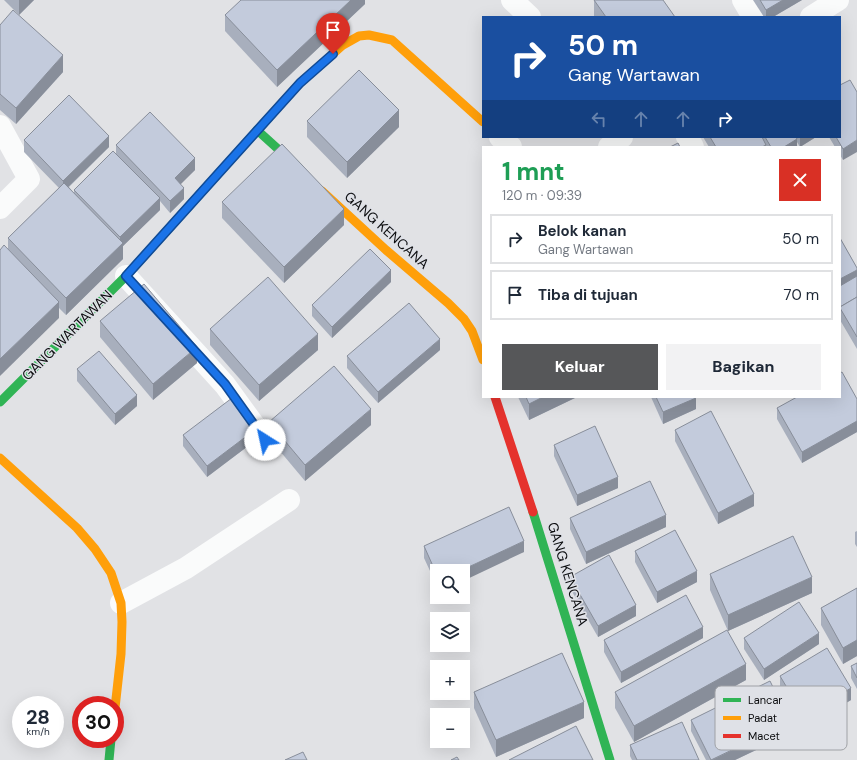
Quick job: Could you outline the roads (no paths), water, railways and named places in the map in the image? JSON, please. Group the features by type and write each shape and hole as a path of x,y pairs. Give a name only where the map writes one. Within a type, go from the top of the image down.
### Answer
{"street":[{"path":"512,0 529,16"},
{"path":"743,0 752,16"},
{"path":"813,16 838,0"},
{"name":"GANG WARTAWAN","path":"0,402 126,276 300,83 343,45 359,36 368,35 392,40 482,121"},
{"path":"0,126 29,179 0,208"},
{"path":"257,130 304,174"},
{"path":"501,138 510,146"},
{"path":"609,146 621,138"},
{"name":"GANG KENCANA","path":"316,184 386,250 459,313 472,331 482,357"},
{"path":"126,276 225,384 265,440"},
{"name":"GANG KENCANA","path":"495,398 545,548 610,760"},
{"path":"0,458 78,528 95,549 111,573 121,603 122,622 121,654 116,696"},
{"path":"121,603 186,568 289,500"},
{"path":"109,760 110,748"}]}
